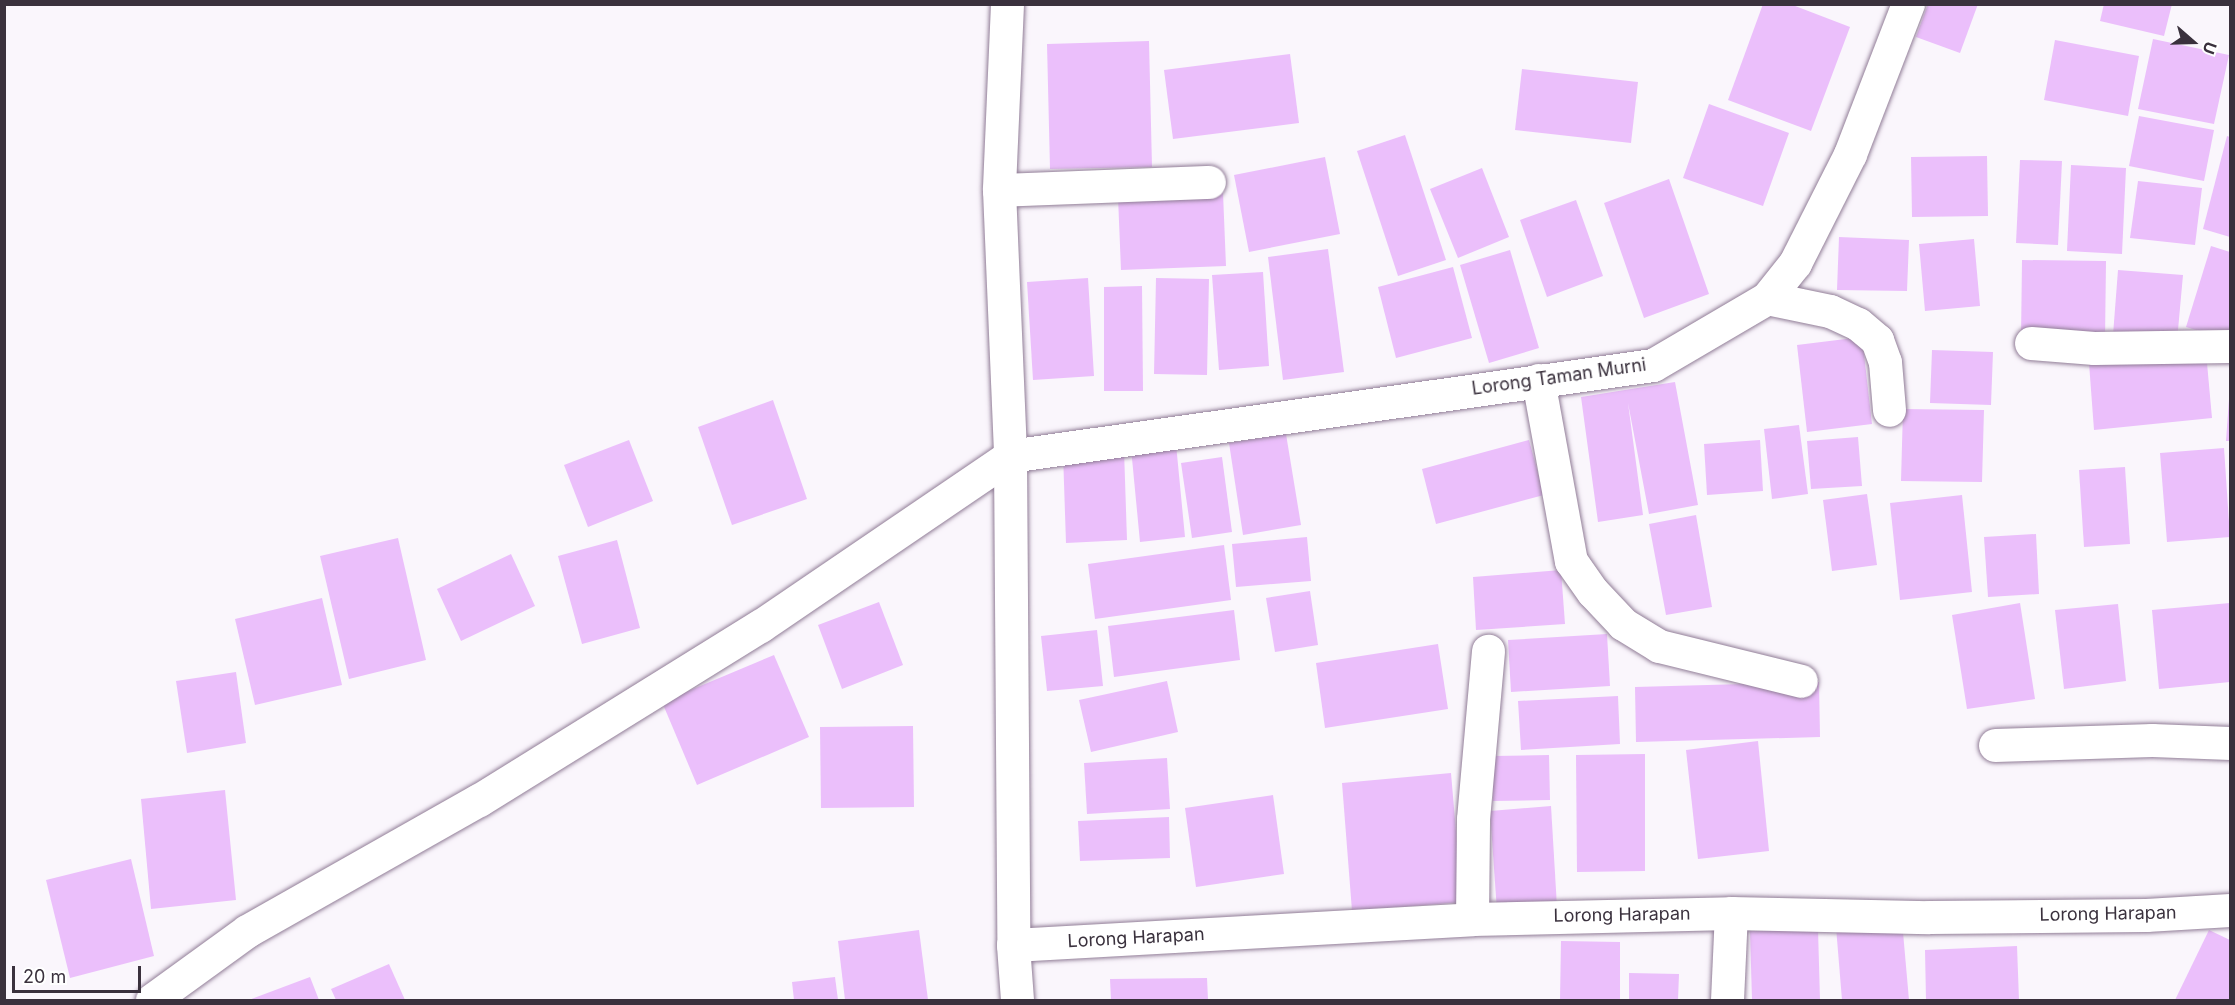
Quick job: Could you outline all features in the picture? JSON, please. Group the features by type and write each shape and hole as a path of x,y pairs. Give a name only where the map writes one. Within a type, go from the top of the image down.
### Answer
{"street":[{"path":"1007,4 999,190 1010,456 1014,945 1017,1000"},
{"name":"Lorong Taman Murni","path":"1010,456 1653,365 1767,298 1795,263 1850,154 1899,7"},
{"path":"999,190 1209,182"},
{"path":"1767,298 1830,311 1858,324 1877,340 1885,362 1888,410"},
{"path":"2031,343 2094,348 2230,346"},
{"path":"1538,380 1571,561 1593,592 1623,624 1659,646 1801,681"},
{"path":"152,1000 247,931 479,800 760,626 1010,456"},
{"path":"1472,919 1473,819 1488,651"},
{"path":"1995,745 2152,740 2230,744"},
{"name":"Lorong Harapan","path":"1014,945 1472,919 1731,913 1929,917 2146,915 2230,910"},
{"path":"1727,1000 1731,913"}],"building":[{"path":"1763,4 1790,4 1850,27 1811,131 1728,100"},
{"path":"1928,4 1978,4 1960,53 1916,37"},
{"path":"2104,4 2172,4 2164,36 2100,21"},
{"path":"2153,39 2229,55 2214,124 2138,109"},
{"path":"2055,40 2139,56 2128,116 2044,100"},
{"path":"1149,41 1152,167 1050,169 1047,44"},
{"path":"1290,54 1299,123 1173,139 1164,70"},
{"path":"1522,69 1638,82 1631,143 1515,130"},
{"path":"1709,104 1789,133 1763,206 1683,178"},
{"path":"2139,116 2214,130 2204,181 2129,166"},
{"path":"1405,135 1446,260 1398,276 1357,151"},
{"path":"2227,136 2230,137 2230,237 2203,229"},
{"path":"1987,156 1988,216 1912,217 1911,157"},
{"path":"1325,157 1340,234 1249,252 1234,175"},
{"path":"2020,160 2062,161 2058,245 2016,243"},
{"path":"2071,165 2126,168 2122,254 2067,251"},
{"path":"1482,168 1509,237 1458,258 1430,189"},
{"path":"1669,179 1709,294 1644,318 1604,203"},
{"path":"2138,181 2202,188 2195,245 2130,238"},
{"path":"1223,193 1226,266 1121,270 1118,197"},
{"path":"1576,200 1603,276 1547,297 1520,220"},
{"path":"1839,237 1909,240 1907,291 1837,290"},
{"path":"1974,239 1980,306 1925,311 1919,244"},
{"path":"2211,246 2230,252 2230,340 2186,327"},
{"path":"1328,249 1344,372 1283,380 1268,257"},
{"path":"1510,250 1539,348 1489,363 1460,265"},
{"path":"2022,260 2106,261 2105,340 2021,339"},
{"path":"1453,267 1472,338 1396,358 1378,287"},
{"path":"2118,270 2183,275 2177,341 2113,335"},
{"path":"1263,272 1269,366 1219,370 1212,275"},
{"path":"1088,278 1094,376 1033,380 1027,282"},
{"path":"1156,278 1209,279 1207,375 1154,374"},
{"path":"1142,286 1143,391 1104,391 1104,287"},
{"path":"1862,337 1872,424 1807,432 1797,345"},
{"path":"1932,350 1993,352 1991,405 1930,403"},
{"path":"2206,352 2212,418 2094,430 2089,363"},
{"path":"1675,382 1698,505 1649,514 1628,403 1643,515 1598,522 1581,397"},
{"path":"2229,399 2230,441 2226,441"},
{"path":"773,400 807,499 732,525 698,427"},
{"path":"1903,409 1984,410 1982,482 1901,481"},
{"path":"1799,425 1808,494 1772,499 1764,429"},
{"path":"1286,434 1301,525 1243,535 1229,443"},
{"path":"1858,437 1862,486 1811,489 1807,441"},
{"path":"629,440 653,501 588,527 564,465"},
{"path":"1529,440 1544,495 1436,524 1422,469"},
{"path":"1760,440 1763,491 1707,495 1704,444"},
{"path":"1176,444 1185,537 1140,542 1131,448"},
{"path":"2224,448 2230,537 2167,542 2160,453"},
{"path":"1124,450 1127,540 1066,543 1063,453"},
{"path":"1222,457 1232,532 1192,538 1181,463"},
{"path":"2125,467 2130,544 2084,547 2079,470"},
{"path":"1867,494 1877,565 1832,571 1823,500"},
{"path":"1962,495 1972,592 1900,600 1890,503"},
{"path":"1696,515 1712,607 1666,615 1649,524"},
{"path":"2036,534 2039,594 1988,597 1984,537"},
{"path":"1307,537 1311,581 1236,587 1232,544"},
{"path":"398,538 426,660 349,679 320,556"},
{"path":"617,540 640,628 582,644 558,556"},
{"path":"1224,545 1231,600 1095,619 1088,564"},
{"path":"511,554 535,606 461,641 437,589"},
{"path":"1561,570 1565,624 1476,630 1473,577"},
{"path":"1310,591 1318,645 1275,652 1266,598"},
{"path":"322,598 342,685 255,705 235,619"},
{"path":"879,602 903,665 842,689 818,625"},
{"path":"2020,603 2035,699 1967,709 1952,615"},
{"path":"2230,603 2230,682 2159,689 2152,610"},
{"path":"2118,604 2126,681 2064,689 2055,610"},
{"path":"1234,610 1240,660 1114,677 1108,626"},
{"path":"1097,630 1103,686 1047,691 1041,636"},
{"path":"1607,634 1610,686 1511,692 1508,640"},
{"path":"1438,644 1448,709 1325,728 1316,663"},
{"path":"774,655 809,737 697,785 662,702"},
{"path":"236,672 246,743 187,753 176,681"},
{"path":"1167,681 1178,732 1091,752 1079,700"},
{"path":"1819,682 1820,737 1636,742 1635,687"},
{"path":"1618,696 1620,744 1521,750 1518,701"},
{"path":"913,726 914,807 821,808 820,727"},
{"path":"1758,741 1769,851 1698,859 1686,750"},
{"path":"1645,754 1645,871 1577,872 1576,755"},
{"path":"1549,755 1550,800 1493,801 1493,756"},
{"path":"1167,758 1170,809 1087,814 1084,763"},
{"path":"1451,773 1462,902 1352,911 1342,783"},
{"path":"225,790 236,900 151,909 141,799"},
{"path":"1273,795 1284,874 1196,887 1185,808"},
{"path":"1551,806 1557,907 1497,911 1490,811"},
{"path":"1169,817 1170,858 1080,861 1078,821"},
{"path":"131,859 154,956 70,978 46,880"},
{"path":"1902,921 1909,1000 1842,1000 1836,927"},
{"path":"1818,929 1820,1000 1752,1000 1750,931"},
{"path":"919,930 928,1000 845,1000 838,941"},
{"path":"2209,930 2230,940 2230,1000 2175,1000"},
{"path":"1561,941 1620,942 1620,1000 1560,1000"},
{"path":"2017,946 2019,1000 1926,1000 1925,950"},
{"path":"389,964 405,1000 336,1000 331,989"},
{"path":"1629,973 1679,974 1678,1000 1629,1000"},
{"path":"310,977 319,1000 249,1000"},
{"path":"835,977 838,1000 794,1000 792,982"},
{"path":"1207,978 1208,1000 1111,1000 1110,979"}]}
